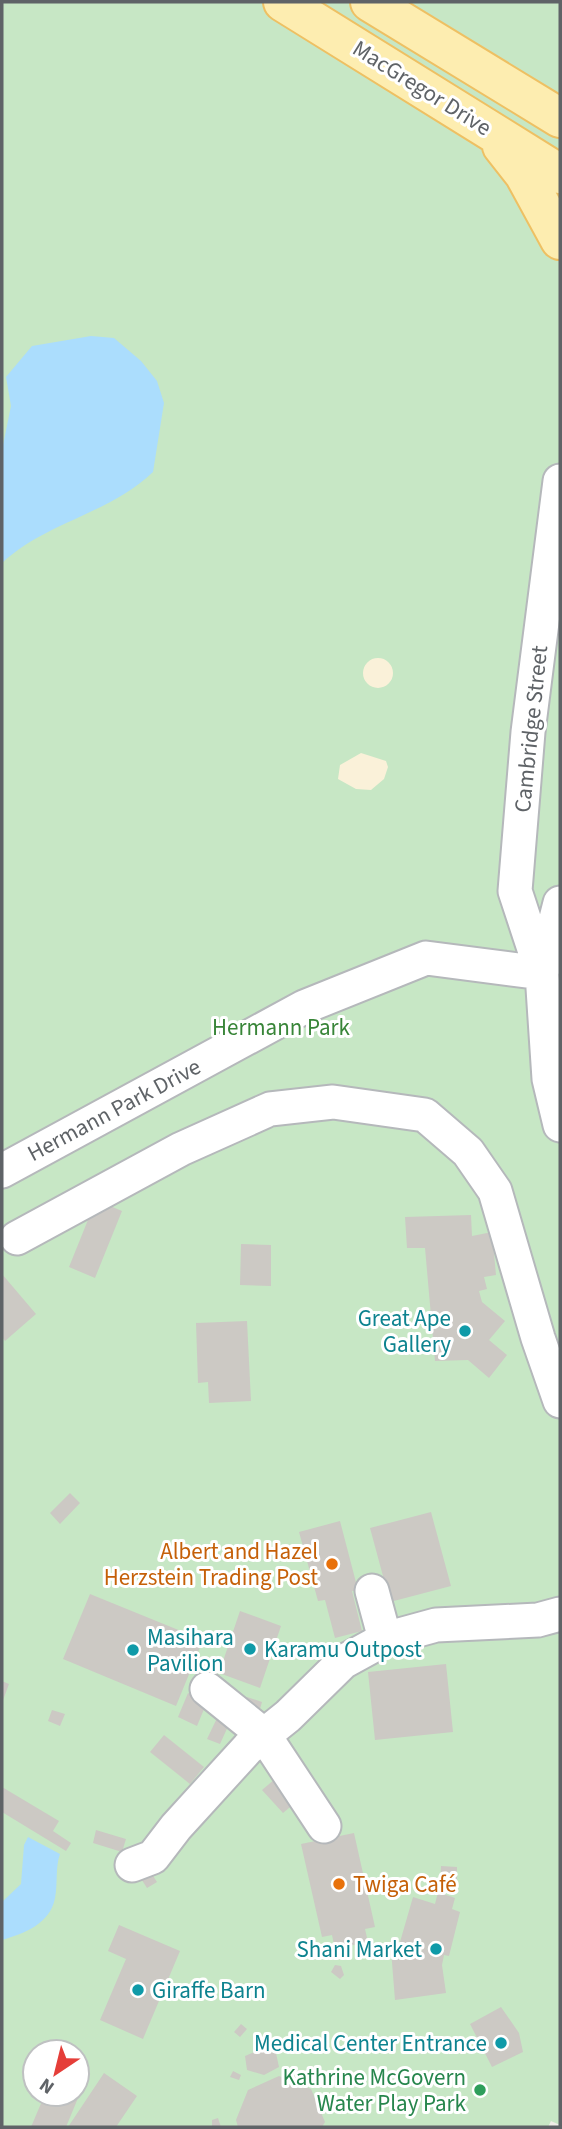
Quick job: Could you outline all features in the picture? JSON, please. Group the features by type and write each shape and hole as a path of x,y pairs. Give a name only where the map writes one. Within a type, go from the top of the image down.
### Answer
{"main road":[{"name":"MacGregor Drive","path":"283,2 560,174"},
{"name":"MacGregor Drive","path":"370,2 560,118"},
{"path":"487,128 524,174 560,240"}],"street":[{"name":"Cambridge Street","path":"560,481 528,732 515,891 542,973 549,1079 560,1125"},
{"name":"Cambridge Street","path":"542,973 560,903"},
{"name":"Hermann Park Drive","path":"2,1171 304,1006 426,958 542,973"},
{"path":"17,1238 181,1149 270,1109 333,1102 425,1115 468,1152 495,1191 560,1401"},
{"path":"372,1591 385,1639"},
{"path":"132,1865 153,1857 176,1827 264,1735 343,1662 385,1639 436,1625 538,1620 560,1614"},
{"path":"207,1689 264,1735 324,1826"}],"green space":[{"name":"Hermann Park","path":"2,2 560,2 560,2125 551,2121 548,2127 2,2127"}],"sand":[{"path":"378,658 389,662 393,673 389,684 378,688 367,684 363,673 367,662"},
{"path":"361,753 386,761 388,767 384,779 371,790 356,789 338,779 340,765"}],"water":[{"path":"91,336 114,338 141,361 157,381 164,403 153,472 117,498 38,537 2,563 2,450 11,406 6,377 32,346"},
{"path":"28,1837 60,1854 55,1898 48,1915 42,1921 28,1930 2,1940 2,1902 21,1884 24,1845"}],"building":[{"path":"96,1200 122,1211 95,1278 69,1267"},
{"path":"471,1215 472,1236 492,1232 496,1275 484,1277 487,1289 479,1291 482,1302 505,1321 489,1340 507,1355 489,1378 468,1360 435,1361 425,1248 407,1248 405,1217"},
{"path":"241,1244 271,1245 271,1286 240,1285"},
{"path":"2,1274 36,1314 5,1341 2,1337"},
{"path":"247,1321 251,1401 209,1403 208,1382 198,1383 196,1323"},
{"path":"70,1493 80,1503 60,1524 50,1513"},
{"path":"431,1512 451,1586 390,1602 370,1528"},
{"path":"340,1521 358,1590 352,1591 362,1631 335,1638 325,1600 318,1601 299,1532"},
{"name":"Masihara Pavilion","path":"90,1594 203,1640 176,1706 63,1659"},
{"name":"Karamu Outpost","path":"240,1611 281,1626 260,1688 219,1673"},
{"path":"446,1664 453,1732 375,1740 368,1672"},
{"path":"2,1681 9,1684 2,1703"},
{"path":"188,1693 207,1702 197,1726 178,1717"},
{"path":"247,1697 262,1702 260,1709 244,1703"},
{"path":"52,1710 65,1714 60,1726 48,1721"},
{"path":"218,1716 230,1722 220,1744 207,1739"},
{"path":"164,1735 204,1767 190,1784 150,1752"},
{"path":"275,1779 296,1802 283,1813 262,1790"},
{"path":"2,1787 59,1821 53,1831 71,1843 66,1851 2,1812"},
{"path":"96,1830 126,1839 122,1852 93,1843"},
{"path":"354,1833 375,1927 365,1929 368,1942 335,1949 332,1935 322,1937 301,1844"},
{"path":"441,1866 457,1867 457,1890 440,1890"},
{"path":"150,1871 157,1882 147,1888 140,1877"},
{"name":"Shani Market","path":"438,1892 455,1898 452,1909 460,1912 449,1956 444,1955 442,1965 446,1993 395,2000 391,1950 421,1954 422,1948 400,1942 413,1897 435,1904"},
{"name":"Giraffe Barn","path":"119,1925 180,1951 143,2039 100,2020 126,1959 108,1951"},
{"path":"335,1965 341,1966 344,1975 340,1979 331,1972"},
{"name":"Medical Center Entrance","path":"501,2007 519,2033 523,2052 492,2067 470,2024"},
{"path":"241,2024 247,2029 240,2037 234,2032"},
{"path":"259,2050 276,2053 279,2067 264,2075 247,2070 245,2056"},
{"path":"233,2071 241,2075 239,2080 230,2077"},
{"path":"104,2073 137,2096 116,2127 68,2127 81,2108 91,2108 91,2092"},
{"path":"279,2076 311,2089 325,2122 322,2127 238,2127 236,2120 248,2090"},
{"path":"39,2108 74,2108 66,2127 31,2127"},
{"path":"218,2118 221,2127 212,2127 212,2120"}],"place":[{"name":"Great Ape Gallery","path":"465,1331"},
{"name":"Albert and Hazel Herzstein Trading Post","path":"332,1564"},
{"name":"Karamu Outpost","path":"250,1649"},
{"name":"Masihara Pavilion","path":"133,1650"},
{"name":"Twiga Café","path":"339,1884"},
{"name":"Shani Market","path":"436,1949"},
{"name":"Giraffe Barn","path":"138,1990"},
{"name":"Medical Center Entrance","path":"501,2043"},
{"name":"Kathrine McGovern Water Play Park","path":"480,2090"}]}
